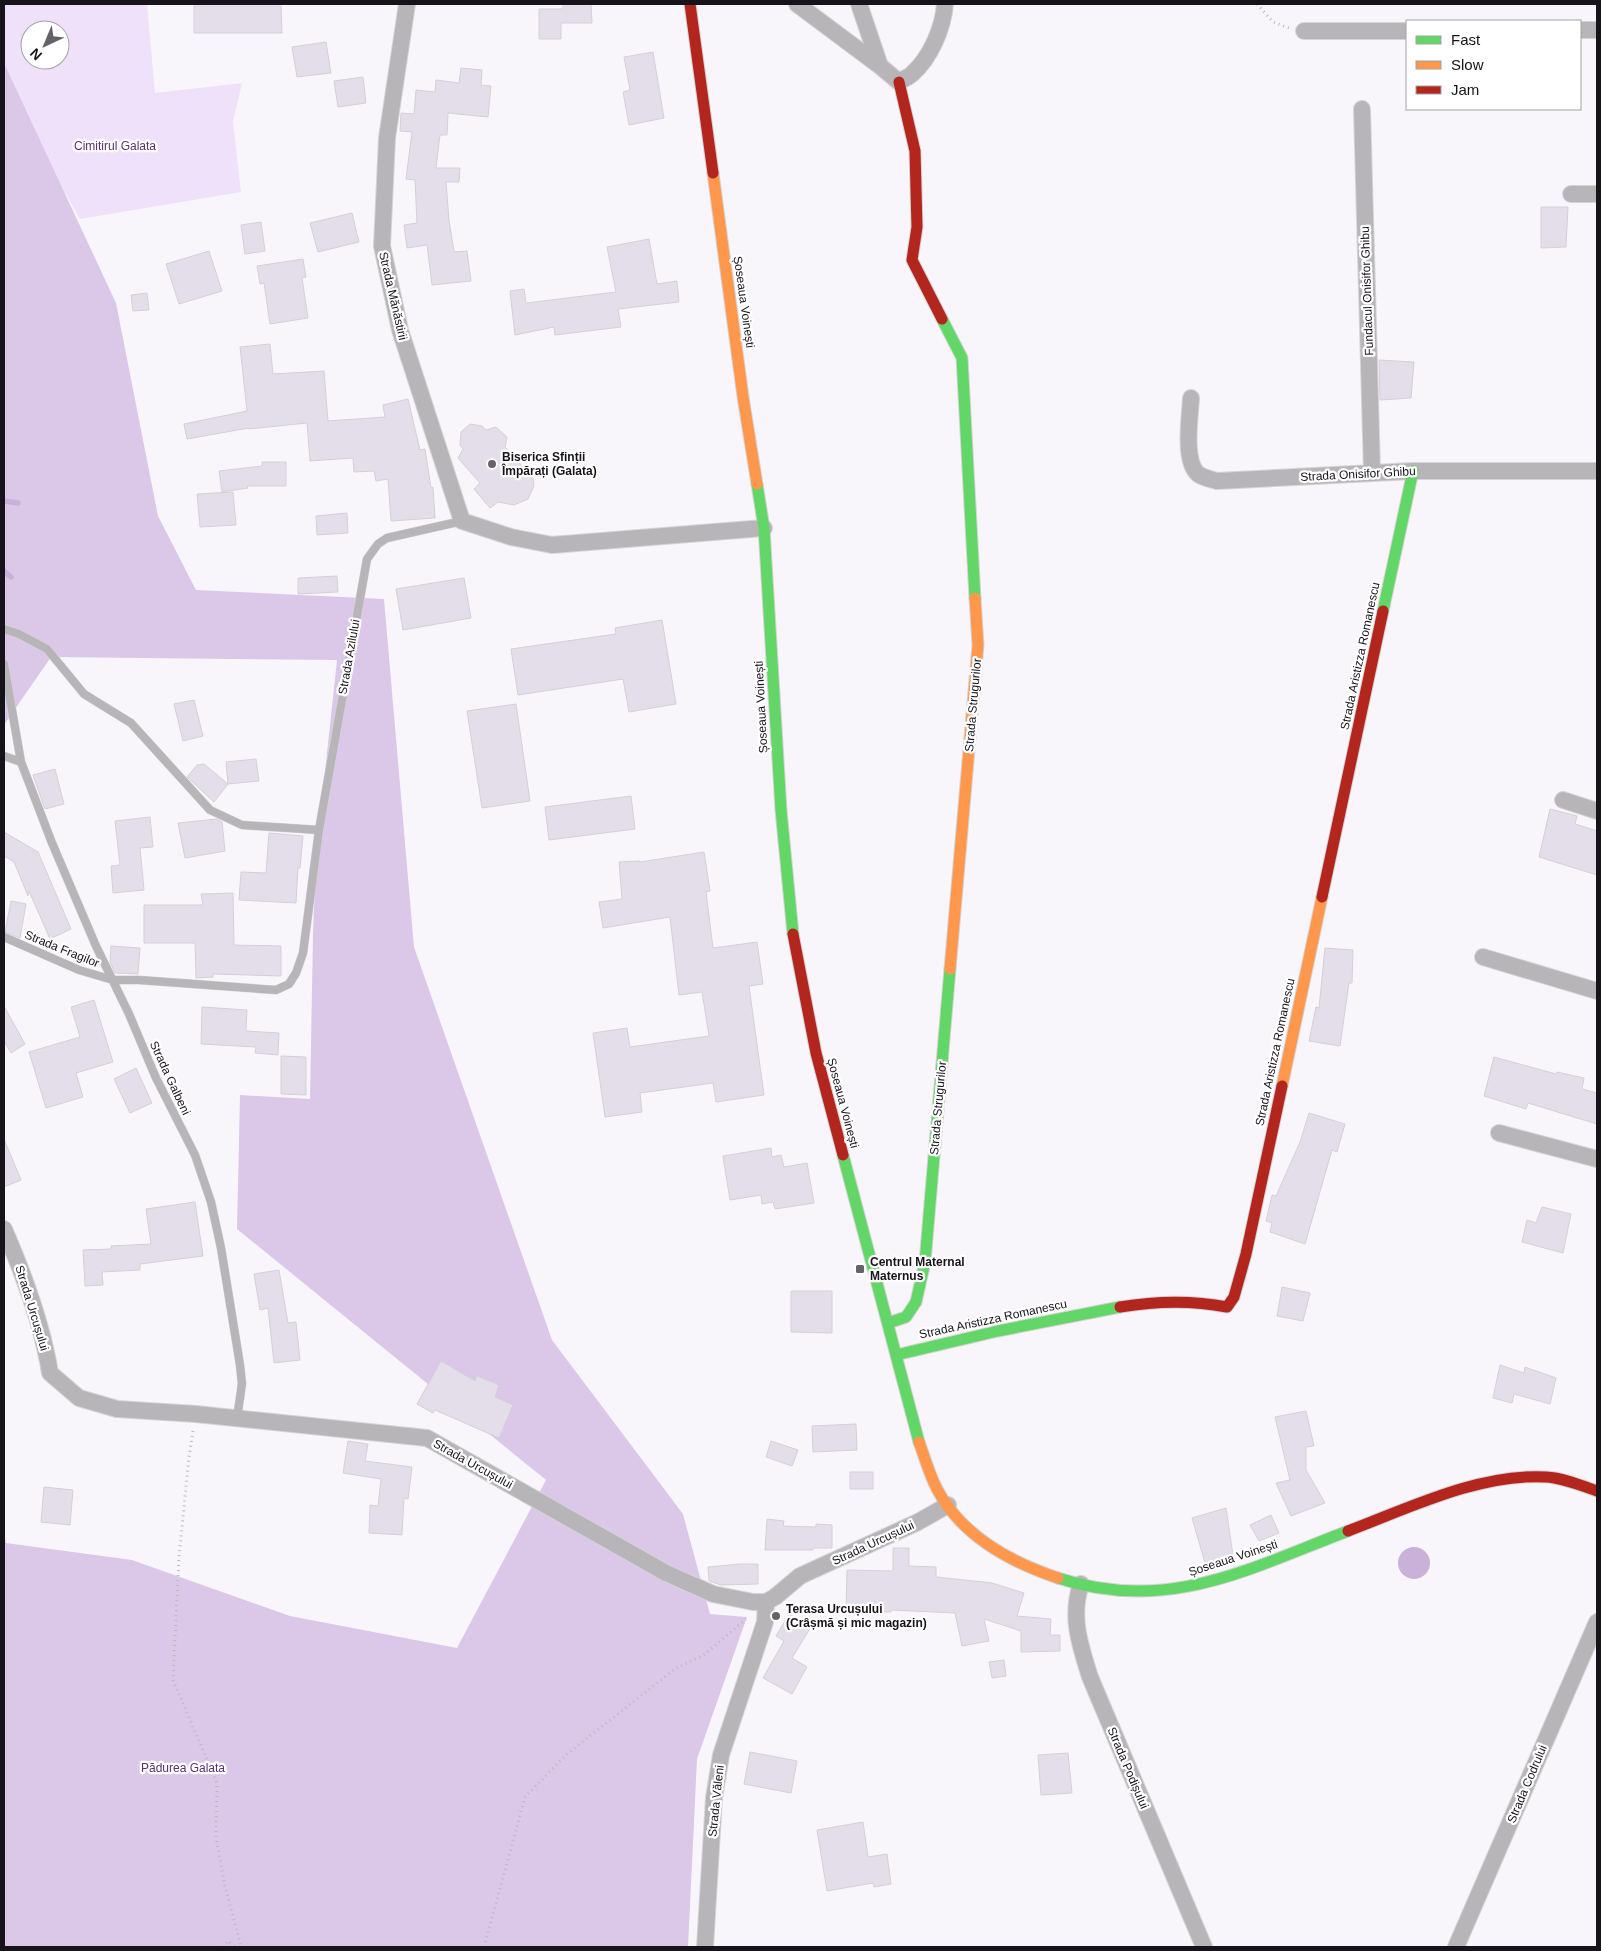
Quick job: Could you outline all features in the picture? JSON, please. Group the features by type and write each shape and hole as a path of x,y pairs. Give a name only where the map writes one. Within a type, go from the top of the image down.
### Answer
{"street":[{"name":"Strada Mănăstirii","path":"407,4 387,138 382,246 400,330 462,522"},
{"name":"Șoseaua Voinești","path":"690,4 743,397 764,528 781,810 791,923 816,1053 917,1436 938,1491 948,1506 976,1536 1000,1554 1054,1577 1081,1584 1116,1591 1147,1592 1181,1589 1211,1582 1440,1497 1510,1477 1546,1477 1597,1491"},
{"path":"797,4 899,82 912,74 935,43 944,19 945,4"},
{"path":"860,4 880,66"},
{"path":"1581,30 1597,30"},
{"path":"1304,32 1406,31"},
{"name":"Strada Strugurilor","path":"888,1323 906,1317 916,1302 925,1262 978,645 962,358 912,260 917,227 915,151 899,82"},
{"name":"Fundacul Onisifor Ghibu","path":"1362,109 1372,472"},
{"path":"1571,194 1597,194"},
{"name":"Strada Onisifor Ghibu","path":"1191,398 1189,455 1192,465 1198,474 1217,480 1372,472 1597,470"},
{"name":"Strada Aristizza Romanescu","path":"896,1355 1016,1327 1153,1302 1211,1303 1227,1307 1234,1297 1248,1244 1413,471"},
{"name":"Strada Azilului","path":"462,522 511,537 552,545 764,528"},
{"path":"1563,800 1597,811"},
{"path":"1483,957 1597,991"},
{"path":"1499,1133 1597,1159"},
{"name":"Strada Urcușului","path":"4,1229 22,1268 45,1346 50,1373 79,1398 117,1409 196,1414 427,1438 666,1573 713,1594 752,1602 766,1602 800,1576 918,1522 948,1506"},
{"name":"Strada Podișului","path":"1081,1584 1076,1600 1078,1640 1090,1677 1204,1947"},
{"name":"Strada Văleni","path":"705,1947 714,1798 721,1755 765,1622 766,1602"},
{"name":"Strada Codrului","path":"1456,1947 1597,1622"}],"lane":[{"name":"Strada Azilului","path":"113,980 139,980 276,990 289,984 296,973 303,953 319,830 367,559 378,544 387,538 462,522"},
{"path":"4,629 19,634 47,649 84,694 132,723 210,810 242,825 319,830"},
{"name":"Strada Galbeni","path":"4,664 22,762 52,843 156,1078 195,1155 210,1202 221,1248 240,1366 242,1384 236,1418"},
{"path":"4,756 22,762"},
{"name":"Strada Fragilor","path":"4,938 79,970 113,980"}],"path":[{"path":"1257,4 1273,22 1304,32"},
{"path":"196,1414 189,1457 179,1557 173,1680 217,1783 216,1838 225,1886 241,1947"},
{"path":"484,1947 526,1797 567,1754 675,1668 705,1654 766,1602"},
{"path":"223,1947 228,1941 235,1947"}],"green space":[{"name":"Cimitirul Galata","path":"4,4 147,4 155,93 242,83 233,122 241,192 80,219 4,85"},
{"name":"Pădurea Galata","path":"4,63 116,303 158,516 196,590 384,599 414,947 552,1340 683,1514 710,1614 747,1617 697,1759 688,1947 4,1947 4,1532 6,1543 132,1560 290,1616 457,1648 546,1480 237,1229 240,1095 310,1099 316,855 337,660 51,657 4,725"}],"shaded area":[{"path":"1414,1547 1420,1548 1425,1552 1429,1557 1429,1569 1425,1574 1420,1578 1414,1579 1408,1578 1403,1574 1399,1569 1398,1563 1399,1557 1403,1552 1408,1548"}],"building":[{"path":"563,4 591,4 592,23 561,23 561,39 539,39 539,9 563,9"},
{"path":"194,6 281,6 282,33 194,33"},
{"path":"326,42 331,73 297,77 292,47"},
{"path":"653,52 664,118 629,125 623,92 630,90 624,57"},
{"path":"461,68 482,70 481,85 491,86 488,117 448,113 447,135 440,135 436,168 460,168 459,182 446,182 449,220 454,252 467,251 471,281 432,285 427,245 407,248 404,225 417,223 415,180 406,179 412,132 400,131 401,113 414,114 416,90 435,92 436,80 459,83"},
{"path":"363,77 366,103 338,107 334,81"},
{"path":"1541,207 1568,207 1566,247 1541,248"},
{"path":"352,213 359,242 318,252 310,223"},
{"path":"261,222 265,251 245,254 241,225"},
{"path":"649,239 657,284 677,281 679,302 618,309 621,327 555,335 554,327 515,335 510,291 524,289 526,303 616,292 607,247"},
{"path":"209,251 222,291 179,304 166,264"},
{"path":"303,259 306,277 302,278 308,318 270,324 264,283 260,284 257,266"},
{"path":"147,293 149,310 133,311 131,295"},
{"path":"270,344 273,374 324,371 328,421 385,417 383,405 408,399 420,450 425,449 431,488 433,487 435,518 391,521 388,479 376,481 374,471 354,472 353,458 310,461 307,423 249,428 187,439 184,424 247,411 240,347"},
{"path":"1379,360 1414,362 1411,398 1380,400"},
{"name":"Biserica Sfinții Împărați (Galata)","path":"470,424 482,426 486,430 496,427 507,437 505,447 533,478 534,486 528,499 514,505 498,502 490,508 474,489 480,483 458,458 463,449 460,445 461,432"},
{"path":"262,462 286,462 286,486 247,486 248,488 222,492 219,471 262,466"},
{"path":"233,492 236,525 200,527 197,494"},
{"path":"347,513 348,533 317,535 316,516"},
{"path":"337,576 338,592 298,594 298,578"},
{"path":"464,578 471,618 403,630 396,589"},
{"path":"662,620 676,704 629,712 623,679 518,695 511,649 616,634 615,628"},
{"path":"194,700 203,736 183,741 174,704"},
{"path":"516,704 530,801 482,808 467,711"},
{"path":"256,759 259,781 228,784 226,762"},
{"path":"204,764 228,784 214,802 187,777 197,765"},
{"path":"55,769 64,804 45,809 33,775"},
{"path":"631,796 635,829 549,840 545,807"},
{"path":"1550,809 1577,816 1575,824 1597,831 1597,875 1539,857"},
{"path":"150,817 153,847 140,848 144,890 113,893 111,866 120,865 115,821"},
{"path":"217,819 222,822 225,851 185,858 178,823"},
{"path":"4,832 38,852 71,929 50,939 29,891 28,896 14,862 4,856"},
{"path":"269,833 303,836 300,868 298,868 296,903 239,900 241,872 266,873"},
{"path":"704,852 710,891 706,892 713,948 757,942 763,984 749,986 764,1095 716,1102 713,1083 640,1093 642,1112 605,1117 593,1033 627,1028 630,1047 709,1036 702,992 679,995 670,917 603,928 599,902 622,899 619,862 640,862"},
{"path":"233,893 234,945 281,946 281,976 213,974 213,977 196,978 195,943 144,943 144,905 203,905 201,894"},
{"path":"11,901 26,904 20,938 5,932"},
{"path":"111,946 140,948 138,974 115,973 110,962"},
{"path":"1325,948 1353,950 1352,983 1349,983 1340,1046 1309,1041 1316,1007 1319,1008"},
{"path":"94,1000 113,1062 76,1073 83,1097 46,1108 29,1052 80,1037 71,1007"},
{"path":"4,1006 25,1044 11,1053 4,1041"},
{"path":"202,1007 247,1010 246,1031 279,1033 278,1055 255,1053 256,1047 201,1044"},
{"path":"281,1056 306,1057 306,1095 281,1094"},
{"path":"1494,1057 1556,1074 1557,1072 1584,1078 1582,1089 1597,1093 1597,1124 1528,1103 1526,1109 1484,1096"},
{"path":"136,1068 152,1103 130,1113 114,1079"},
{"path":"1309,1113 1345,1124 1337,1152 1332,1150 1305,1244 1270,1232 1272,1223 1266,1221 1272,1195 1276,1196 1300,1142"},
{"path":"4,1139 21,1180 4,1187"},
{"path":"771,1148 772,1157 781,1155 784,1167 807,1163 814,1203 775,1209 773,1202 762,1204 761,1195 730,1200 723,1156"},
{"path":"195,1202 203,1256 140,1264 140,1270 102,1272 103,1285 85,1286 83,1250 111,1249 111,1246 151,1244 146,1209"},
{"path":"1542,1207 1571,1214 1563,1253 1522,1242 1527,1220 1536,1223"},
{"path":"279,1270 288,1323 296,1322 300,1360 274,1363 268,1308 260,1310 254,1274"},
{"path":"1282,1287 1310,1293 1303,1321 1277,1316"},
{"path":"791,1291 832,1291 832,1333 791,1332"},
{"path":"441,1361 475,1381 477,1376 499,1385 495,1397 513,1405 499,1438 435,1410 433,1413 417,1404"},
{"path":"1500,1365 1524,1373 1525,1367 1556,1378 1550,1404 1514,1394 1512,1403 1493,1398"},
{"path":"1306,1411 1314,1446 1306,1447 1306,1470 1325,1503 1291,1516 1276,1483 1290,1480 1275,1417"},
{"path":"856,1424 857,1450 813,1452 812,1426"},
{"path":"348,1441 368,1444 365,1461 412,1467 408,1499 404,1498 402,1535 369,1533 370,1505 378,1506 381,1479 343,1473"},
{"path":"771,1441 798,1450 792,1466 766,1457"},
{"path":"850,1472 873,1472 873,1489 850,1489"},
{"path":"44,1487 73,1490 70,1525 41,1522"},
{"path":"1226,1508 1233,1555 1205,1563 1192,1518"},
{"path":"1271,1515 1279,1533 1259,1541 1250,1525"},
{"path":"767,1519 784,1521 783,1526 816,1527 816,1524 832,1525 832,1548 765,1550"},
{"path":"893,1548 909,1548 909,1566 936,1567 936,1577 992,1583 1024,1593 1017,1616 1051,1619 1050,1635 1060,1635 1060,1651 1021,1652 1021,1631 984,1619 989,1641 962,1646 955,1613 891,1610 891,1612 846,1611 847,1570 893,1571"},
{"path":"758,1564 758,1584 721,1585 709,1581 708,1567"},
{"path":"789,1614 811,1627 792,1658 807,1667 792,1694 763,1678 784,1641 776,1636"},
{"path":"1004,1660 1006,1676 992,1678 989,1662"},
{"path":"750,1752 797,1761 791,1793 744,1784"},
{"path":"1068,1753 1072,1793 1041,1795 1038,1755"},
{"path":"863,1822 868,1857 887,1854 891,1884 874,1887 873,1883 827,1891 817,1830"}],"waterway":[{"path":"4,501 18,503"},
{"path":"4,571 11,577"}],"traffic: fast":[{"path":"942,319 962,358 975,598"},
{"path":"1383,611 1413,471"},
{"path":"757,484 764,528 781,810 793,934"},
{"path":"888,1323 906,1317 916,1302 925,1262 950,969"},
{"path":"843,1155 919,1442"},
{"path":"896,1355 998,1331 1120,1307"},
{"path":"1058,1578 1098,1588 1135,1591 1171,1589 1241,1572 1348,1531"}],"traffic: slow":[{"path":"713,173 743,397 757,484"},
{"path":"950,969 978,645 975,598"},
{"path":"1282,1086 1322,897"},
{"path":"919,1442 937,1489 959,1520 988,1545 1005,1555 1058,1578"}],"traffic: jam":[{"path":"690,4 713,173"},
{"path":"899,82 915,151 917,227 912,260 942,319"},
{"path":"1322,897 1383,611"},
{"path":"793,934 816,1053 843,1155"},
{"path":"1120,1307 1174,1302 1227,1307 1234,1297 1246,1254 1282,1086"},
{"path":"1348,1531 1445,1494 1470,1486 1496,1481 1521,1477 1546,1477 1572,1482 1597,1491"}],"place":[{"name":"Biserica Sfinții Împărați (Galata)","path":"492,464"},
{"name":"Centrul Maternal Maternus","path":"860,1269"},
{"name":"Terasa Urcușului (Crâșmă și mic magazin)","path":"776,1616"}]}
